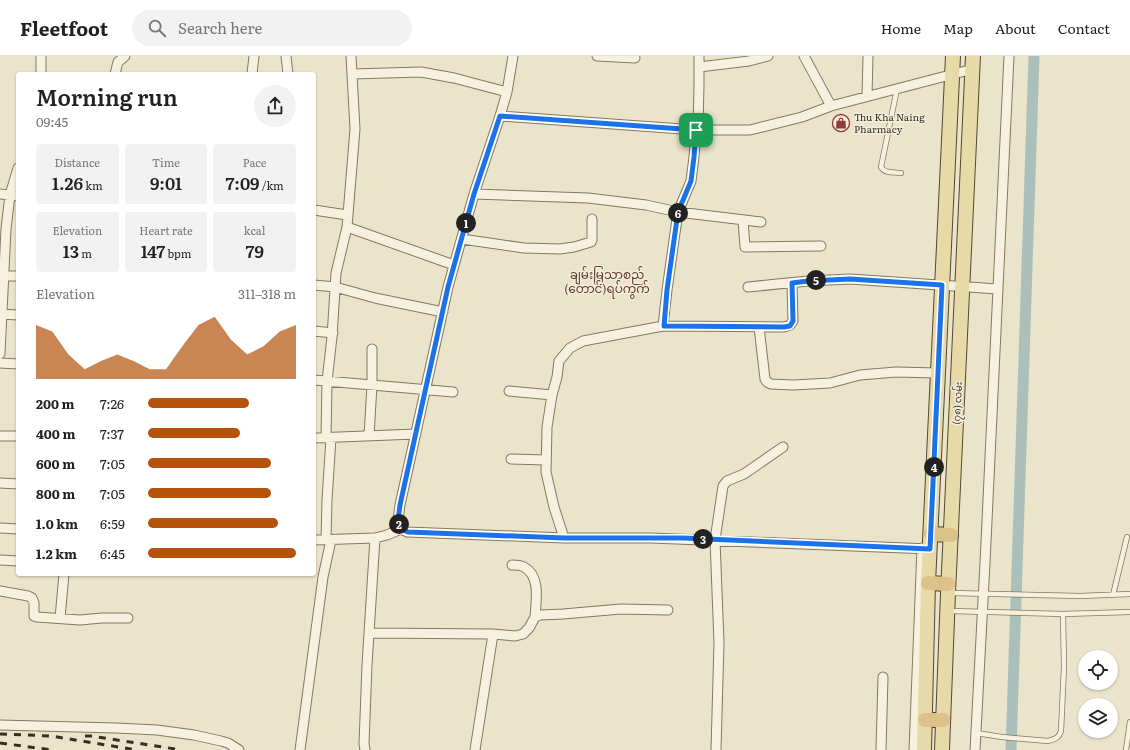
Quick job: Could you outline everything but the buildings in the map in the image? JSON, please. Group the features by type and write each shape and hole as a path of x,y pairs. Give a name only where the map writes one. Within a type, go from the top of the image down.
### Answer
{"highway":[{"path":"931,534 951,535"},
{"path":"928,583 948,588"},
{"path":"925,720 943,720"}],"main road":[{"name":"(၇၈) လမ်း","path":"924,750 928,583 926,549 931,534 953,56"},
{"name":"(၇၈) လမ်း","path":"942,750 947,610 973,63"}],"street":[{"path":"41,56 41,72"},
{"path":"116,72 118,62 124,56"},
{"path":"252,72 254,56"},
{"path":"286,56 288,72"},
{"path":"300,750 328,540 329,438 327,381 333,333 336,273 347,227 355,129 351,56"},
{"path":"401,529 398,520 400,505 454,265 474,194 507,92 513,56"},
{"path":"597,56 635,58"},
{"path":"664,326 667,290 678,212 691,181 697,130 700,84 699,56"},
{"path":"699,67 768,56"},
{"path":"804,56 831,106"},
{"path":"868,56 868,96"},
{"path":"975,750 1009,56"},
{"path":"500,116 697,130 750,130 802,117 831,106 953,74 973,63"},
{"path":"352,74 421,72 454,78 507,92"},
{"path":"0,354 3,229 14,196 16,182"},
{"path":"0,194 14,196"},
{"path":"474,194 588,198 646,205 678,212 761,222"},
{"path":"316,210 347,215"},
{"path":"462,239 524,248 560,249 574,247 591,242 592,219"},
{"path":"743,220 745,247 821,246"},
{"path":"347,227 454,265"},
{"path":"2,270 16,275"},
{"path":"748,287 808,281 850,279 998,289"},
{"path":"564,538 554,507 546,472 547,428 559,361 570,348 583,341 664,326 790,326 793,321 792,283"},
{"path":"316,285 335,286 376,298 443,312"},
{"path":"1,314 16,315"},
{"path":"759,326 765,379 771,384 793,385 830,382 860,375 896,372 938,373"},
{"path":"316,331 333,333"},
{"path":"369,436 372,385 372,349"},
{"path":"0,363 16,364"},
{"path":"316,380 453,392"},
{"path":"509,391 552,394"},
{"path":"316,438 416,434"},
{"path":"0,436 16,436"},
{"path":"716,750 719,643 715,540 723,486 727,482 744,474 783,447"},
{"path":"511,459 546,460"},
{"path":"0,483 16,484"},
{"path":"0,528 16,529"},
{"path":"316,540 375,538 401,529 408,532 564,538 651,538 926,549 914,750"},
{"path":"365,750 364,744 369,633 375,538"},
{"path":"0,560 16,561"},
{"path":"369,633 493,634 515,636 523,634 529,628 534,617 537,597 534,577 524,567 512,565"},
{"path":"60,618 64,576"},
{"path":"0,591 32,598 34,603 34,616 37,617 80,620 128,618"},
{"path":"534,617 540,615 621,609 668,610"},
{"path":"475,750 493,634"},
{"path":"881,750 883,677"},
{"path":"0,725 157,730 194,735 221,741 240,750"}],"lane":[{"path":"897,89 881,167 883,170 888,172 901,173"},
{"path":"1113,595 1127,537"},
{"path":"948,588 983,595 1130,594"},
{"path":"947,610 1023,614 1130,612"},
{"path":"976,734 1048,741 1060,736 1062,731 1064,667 1063,614"},
{"path":"1126,750 1130,722"}],"waterway":[{"path":"1011,750 1034,56"}],"railway":[{"path":"0,734 51,736 137,750"},
{"path":"85,736 182,750"},
{"path":"0,743 52,750"}],"place":[{"name":"Thu Kha Naing Pharmacy","path":"841,123"}],"district":[{"name":"ချမ်းမြသာစည် (တောင်)ရပ်ကွက်","path":"607,282"}],"route":[{"path":"500,116 696,130 691,181 678,212 675,242 667,290 664,326 790,326 793,321 792,283 850,279 942,285 930,549 683,538 564,538 408,532 401,529 398,520 400,505 448,287 474,194 500,116"}]}
